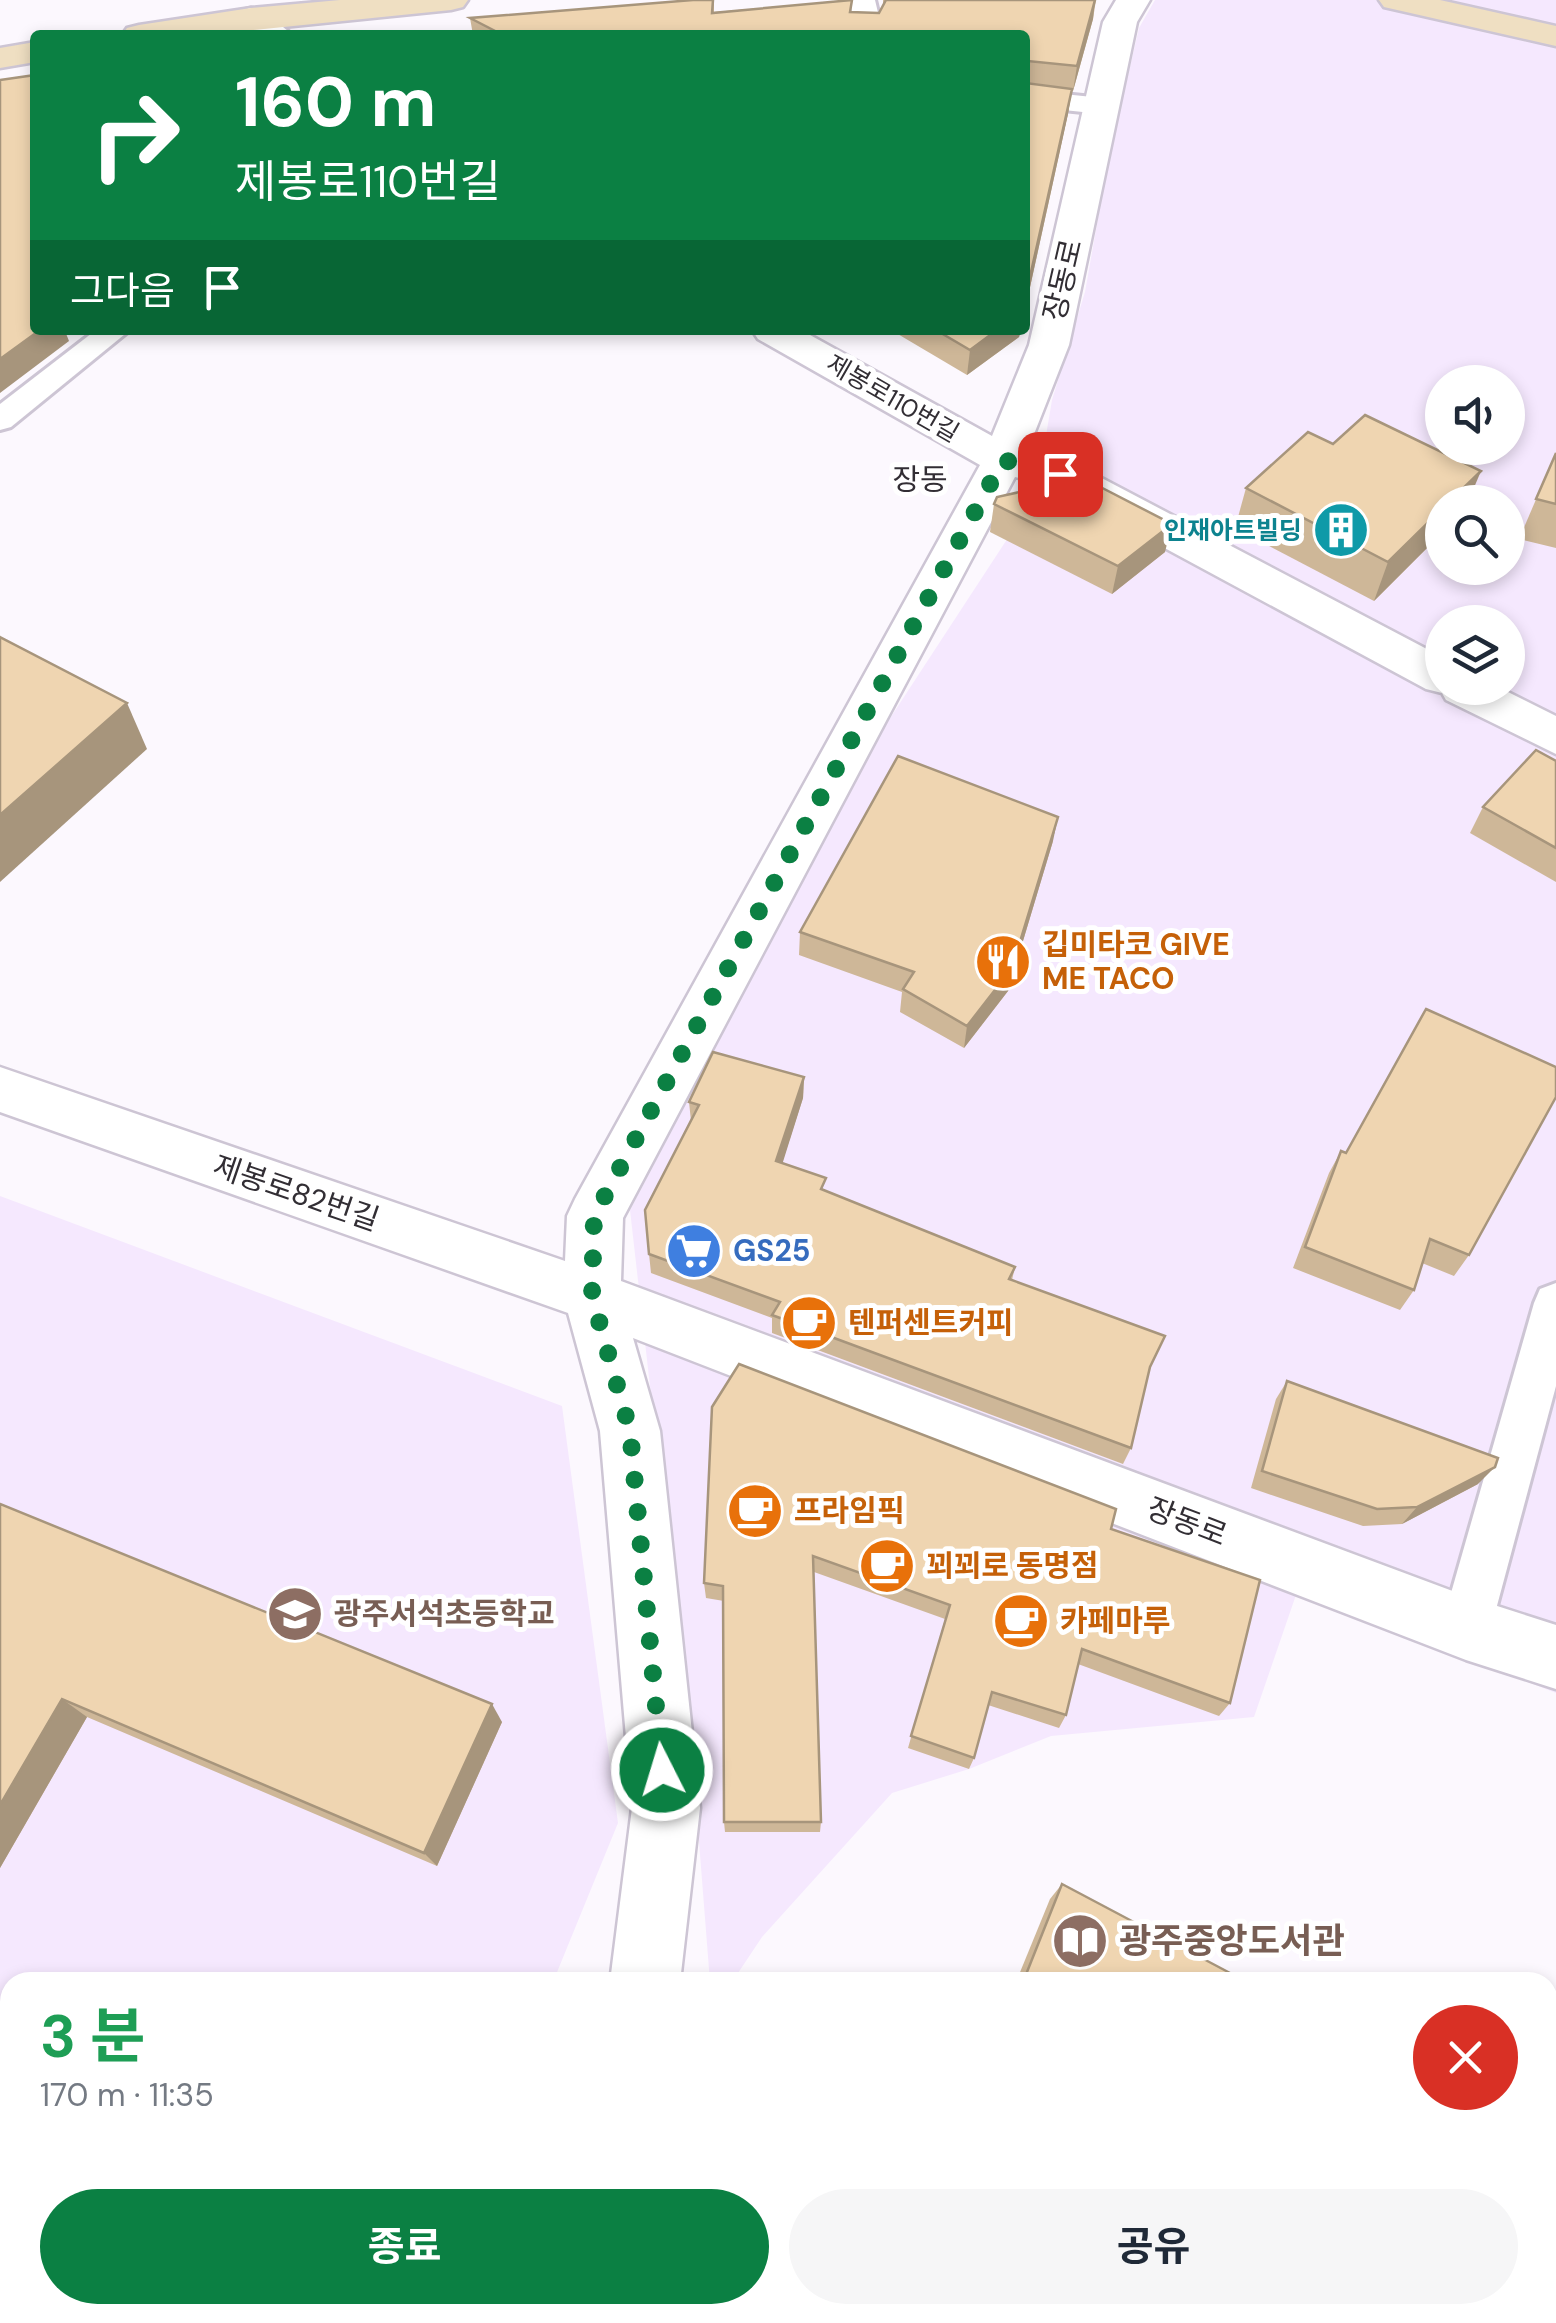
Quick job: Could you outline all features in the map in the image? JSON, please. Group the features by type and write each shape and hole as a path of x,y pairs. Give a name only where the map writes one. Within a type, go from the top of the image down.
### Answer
{"street":[{"path":"208,30 451,0"},
{"name":"장동로","path":"646,1972 666,1808 630,1431 592,1296 594,1216 1003,460 1048,345 1120,22 1133,0"},
{"path":"1396,0 1554,36"},
{"path":"1483,0 1554,36"},
{"path":"0,58 30,53"},
{"name":"제봉로110번길","path":"781,335 1003,460 1060,474 1425,668"},
{"path":"1494,705 1556,738"},
{"name":"제봉로82번길","path":"0,1089 592,1296"},
{"name":"장동로","path":"592,1296 1466,1628 1556,1657"}],"lane":[{"path":"862,0 866,30"},
{"path":"1030,99 1102,106"},
{"path":"0,420 109,335"},
{"path":"1466,1628 1556,1303"}],"shaded area":[{"path":"1155,0 1556,0 1556,1693 1297,1592 1254,1717 1051,1736 969,1769 892,1793 762,1937 739,1972 709,1972 693,1765 630,1210 883,729 1036,495 1052,400 1085,292 1109,156 1139,28"},
{"name":"광주서석초등학교","path":"0,1196 562,1406 618,1823 557,1972 0,1972"}],"building":[{"path":"693,0 713,0 712,13 852,0 850,12 879,13 886,0 1095,0 1077,66 1030,61 1030,30 493,30 470,18"},
{"path":"30,76 30,335 33,335 0,359 0,80"},
{"path":"1030,84 1072,89 1030,277"},
{"path":"944,335 990,335 970,350"},
{"path":"1365,415 1425,444 1425,465 1469,465 1481,471 1467,485 1425,485 1425,526 1388,562 1246,488 1308,432 1333,444"},
{"path":"1556,453 1556,504 1536,499"},
{"path":"1083,478 1172,524 1118,566 994,504 997,497"},
{"path":"0,637 127,703 0,815"},
{"path":"1536,750 1556,761 1556,848 1483,807"},
{"path":"898,756 1058,817 1012,968 967,1026 903,989 914,972 800,932"},
{"path":"1426,1009 1556,1067 1556,1097 1469,1255 1430,1239 1414,1290 1305,1247 1341,1151 1346,1153"},
{"path":"713,1052 804,1077 776,1161 826,1178 821,1189 1015,1267 1009,1279 1165,1336 1150,1367 1131,1448 772,1315 780,1302 649,1254 645,1210 699,1105 689,1102"},
{"path":"739,1364 1116,1509 1111,1529 1260,1580 1230,1703 1082,1649 1066,1715 992,1692 974,1758 911,1736 950,1605 813,1556 821,1822 724,1822 723,1586 704,1583 712,1407"},
{"path":"1287,1381 1498,1458 1495,1467 1417,1507 1377,1509 1262,1471"},
{"path":"0,1504 492,1704 424,1853 62,1699 0,1805"},
{"name":"광주중앙도서관","path":"1062,1884 1228,1972 1027,1972"}],"place":[{"name":"인재아트빌딩","path":"1341,530"},
{"name":"깁미타코 GIVE ME TACO","path":"1003,962"},
{"name":"GS25","path":"694,1251"},
{"name":"텐퍼센트커피","path":"809,1323"},
{"name":"프라임픽","path":"755,1511"},
{"name":"꾀꾀로 동명점","path":"887,1566"},
{"name":"광주서석초등학교","path":"295,1614"},
{"name":"카페마루","path":"1021,1621"},
{"name":"광주중앙도서관","path":"1080,1941"}],"district":[{"name":"장동","path":"920,480"}],"route":[{"path":"662,1770 630,1431 592,1296 594,1216 1003,460 1060,474"}]}
